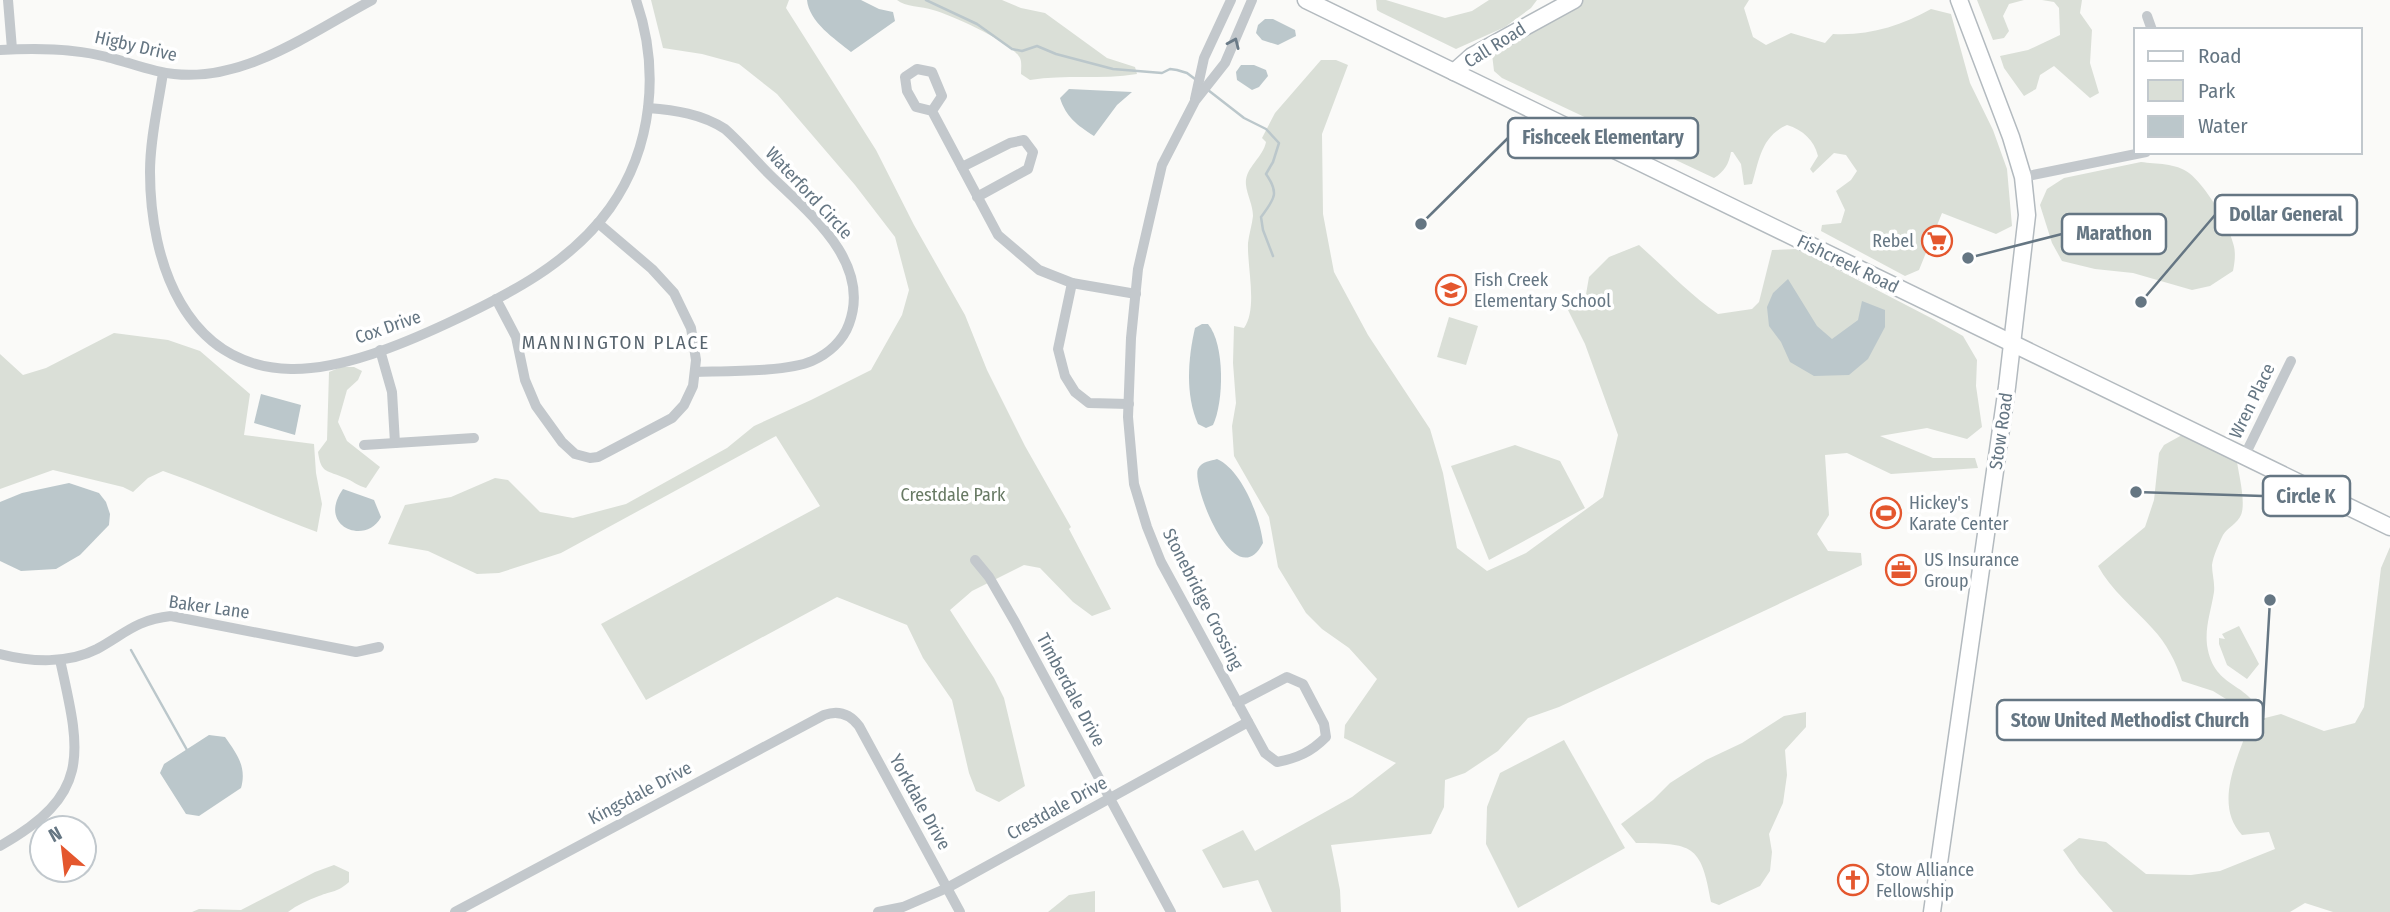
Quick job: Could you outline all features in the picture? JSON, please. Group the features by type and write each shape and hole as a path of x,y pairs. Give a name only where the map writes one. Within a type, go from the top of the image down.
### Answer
{"main road":[{"name":"Fishcreek Road","path":"1306,0 2390,527"},
{"name":"Call Road","path":"1454,72 1472,56 1574,0"},
{"name":"Stow Road","path":"1932,912 2027,230 2027,201 2023,177 2011,137 1959,0"}],"street":[{"path":"8,0 12,50"},
{"name":"Cox Drive","path":"163,73 151,141 150,170 153,221 160,257 169,283 195,325 225,349 243,358 283,368 313,368 380,350 439,328 496,299 562,259 598,223 624,186 634,164 648,108 650,63 647,37 636,0"},
{"path":"1233,0 1250,4"},
{"name":"Stonebridge Crossing","path":"1233,0 1204,58 1205,79 1163,165 1144,242 1136,293 1131,338 1129,404 1134,484 1147,527 1161,562 1237,703 1265,753 1278,762 1296,759 1314,750 1325,737 1324,724 1303,684 1287,677 1237,703"},
{"name":"Higby Drive","path":"0,50 90,53 163,73 204,75 243,66 266,57 367,1"},
{"name":"Stonebridge Crossing","path":"1205,79 1225,63 1250,4"},
{"path":"2147,16 2151,28"},
{"name":"Waterford Circle","path":"648,108 708,119 725,129 827,234 844,258 854,287 854,305 846,330 834,346 818,358 790,367 695,372"},
{"path":"932,111 998,235 1039,270 1072,283 1136,293"},
{"path":"961,167 1010,143 1024,140 1033,152 1028,169 977,197"},
{"path":"2023,177 2136,154"},
{"path":"496,299 516,337 525,380 533,400 546,421 575,454 590,458 606,454 672,418 688,398 695,372 691,328 674,293 652,269 598,223"},
{"path":"1072,283 1058,349 1065,376 1075,392 1089,403 1129,404"},
{"path":"380,350 391,392 394,443"},
{"name":"Wren Place","path":"2244,457 2291,361"},
{"path":"363,445 474,438"},
{"name":"Timberdale Drive","path":"975,560 989,577 1171,912"},
{"name":"Baker Lane","path":"0,654 60,660 78,657 141,622 171,616 356,652 379,647"},
{"path":"0,846 30,829 52,809 72,774 74,745 60,660"},
{"name":"Kingsdale Drive","path":"463,910 824,715 835,712 844,714"},
{"name":"Yorkdale Drive","path":"844,714 859,726 960,912"},
{"name":"Crestdale Drive","path":"878,912 903,907 947,888 1248,722"}],"green space":[{"name":"Crestdale Park","path":"651,0 789,0 786,8 876,150 914,225 965,315 987,370 1025,446 1071,527 1069,529 1111,609 1092,616 1073,602 1040,568 1024,565 972,591 950,610 1004,698 1025,786 999,802 976,791 969,773 952,700 923,658 907,625 837,597 646,700 601,624 820,506 776,436 561,553 499,573 477,574 428,551 388,544 405,505 451,497 495,478 508,480 540,512 573,518 626,504 727,448 754,426 871,370 902,315 909,290 895,237 855,185 777,94 739,64 702,54 663,48"},
{"path":"897,0 1002,0 1021,8 1045,13 1107,58 1135,67 1137,74 1030,80 1021,74 1021,60 1006,44 942,13"},
{"path":"1376,0 1386,0 1445,18 1472,11 1489,0 1537,0 1531,8 1505,27 1456,49 1380,12 1377,10"},
{"path":"1583,0 1749,0 1744,8 1753,37 1766,45 1791,33 1825,43 1833,34 1884,29 1931,9 1951,14 1970,83 1993,130 2007,169 2012,226 1996,234 1942,213 1919,270 1905,276 1821,231 1822,225 1841,223 1845,210 1836,191 1851,180 1857,171 1846,155 1834,153 1813,173 1810,169 1818,156 1816,150 1811,140 1798,130 1787,125 1766,142 1752,184 1744,185 1741,164 1733,152 1726,167 1714,178 1502,78 1494,71 1492,54 1503,43"},
{"path":"1977,0 2024,0 2009,4 2003,16 2009,31 2004,38 1993,40"},
{"path":"2042,0 2082,0 2080,13 2092,30 2090,63 2099,93 2090,98 2054,66 2040,75 2036,89 2024,96 2004,68 2000,56 2028,50 2060,35 2059,8 2054,2"},
{"path":"1321,60 1336,60 1348,65 1322,134 1323,214 1334,272 1368,335 1430,429 1443,473 1457,548 1487,571 1526,553 1603,497 1618,435 1585,344 1567,308 1585,300 1589,277 1609,257 1639,245 1718,314 1752,309 1759,302 1772,250 1798,249 1933,319 1963,336 1977,360 1976,386 1982,427 1967,439 1927,428 1880,436 1933,458 1975,458 1978,468 1891,474 1847,453 1825,455 1829,515 1817,534 1828,551 1861,553 1862,565 1559,707 1528,718 1498,751 1465,773 1445,780 1444,807 1431,834 1331,845 1340,890 1341,912 1272,912 1258,880 1223,888 1202,850 1243,830 1255,851 1352,797 1396,763 1344,738 1345,725 1377,679 1349,648 1322,629 1306,613 1278,567 1269,517 1234,456 1234,326 1244,328 1251,299 1248,243 1253,216 1246,179 1264,148 1266,142 1262,138 1275,113"},
{"path":"2141,162 2178,167 2189,173 2202,186 2230,235 2235,253 2233,271 2210,286 2192,290 2133,273 2095,269 2062,261 2052,243 2040,205 2047,189 2064,178"},
{"path":"1449,317 1478,326 1466,365 1437,357"},
{"path":"114,333 168,340 200,351 250,394 244,435 314,444 322,504 317,532 163,471 148,478 133,492 123,487 53,470 0,489 0,354 23,375 46,368"},
{"path":"341,367 354,367 362,371 358,380 347,390 338,422 347,441 380,467 366,488 326,470 319,459 318,452 327,440 329,372"},
{"path":"2182,435 2237,462 2242,489 2242,510 2240,518 2223,535 2216,550 2212,568 2214,592 2207,645 2217,671 2250,698 2261,719 2281,714 2324,731 2355,723 2364,707 2381,568 2390,547 2390,912 2333,912 2305,903 2290,912 2113,912 2063,850 2079,838 2106,842 2146,874 2191,875 2220,871 2275,849 2269,832 2242,835 2229,809 2231,780 2250,723 2226,699 2213,691 2182,681 2162,640 2116,591 2098,566 2145,527 2154,500 2159,453 2164,445"},
{"path":"1515,445 1560,461 1585,508 1489,560 1451,466"},
{"path":"2239,626 2259,664 2247,679 2227,665 2219,644 2219,638 2225,639 2222,634"},
{"path":"1806,712 1806,727 1785,750 1787,775 1783,803 1769,834 1772,852 1770,871 1760,886 1719,905 1711,902 1703,868 1691,851 1670,844 1636,843 1621,824 1653,800 1670,783 1706,760 1742,743 1784,716"},
{"path":"1564,740 1625,848 1518,908 1486,844 1487,807 1500,773"},
{"path":"334,865 349,872 349,882 338,890 307,901 288,912 192,912 199,909 241,910"},
{"path":"1095,891 1095,912 1048,912 1069,895"}],"water":[{"path":"807,0 861,0 879,9 893,12 895,21 851,52 812,16"},
{"path":"1265,19 1273,19 1295,30 1296,36 1278,45 1262,40 1256,33 1258,25"},
{"path":"1241,65 1254,65 1266,70 1268,76 1259,87 1252,90 1237,80 1236,72"},
{"path":"1069,89 1132,92 1117,105 1094,136 1077,124 1065,110 1060,98"},
{"path":"1788,279 1817,326 1832,339 1858,320 1862,301 1885,310 1885,327 1868,359 1849,375 1814,376 1790,362 1781,342 1769,326 1767,307 1773,293"},
{"path":"1208,324 1214,333 1221,373 1217,415 1213,425 1206,428 1198,424 1189,389 1195,328"},
{"path":"261,394 301,405 295,435 254,423"},
{"path":"1217,459 1234,473 1254,508 1263,543 1252,556 1240,556 1228,548 1217,532 1201,495 1198,469 1204,463"},
{"path":"69,483 99,493 110,514 109,525 80,555 56,569 21,571 0,561 0,502 22,493"},
{"path":"343,489 374,500 381,517 374,526 355,531 339,522 335,513 336,502"},
{"path":"209,735 225,737 233,749 242,767 241,788 199,816 186,814 160,773 164,764"}],"waterway":[{"path":"926,0 977,24 1012,49 1022,51 1037,46 1056,54 1113,69 1162,73 1170,69 1187,73 1195,79"},
{"path":"1208,90 1244,118 1266,129 1279,143 1266,174 1273,187 1274,196 1261,217 1273,256"},
{"path":"131,650 187,750"}],"place":[{"name":"Fishceek Elementary","path":"1421,224"},
{"name":"Rebel","path":"1937,241"},
{"name":"Marathon","path":"1968,258"},
{"name":"Fish Creek Elementary School","path":"1451,290"},
{"name":"Dollar General","path":"2141,302"},
{"name":"Circle K","path":"2136,492"},
{"name":"Hickey's Karate Center","path":"1886,513"},
{"name":"US Insurance Group","path":"1901,570"},
{"name":"Stow United Methodist Church","path":"2270,600"},
{"name":"Stow Alliance Fellowship","path":"1853,880"}],"district":[{"name":"MANNINGTON PLACE","path":"616,342"}]}
